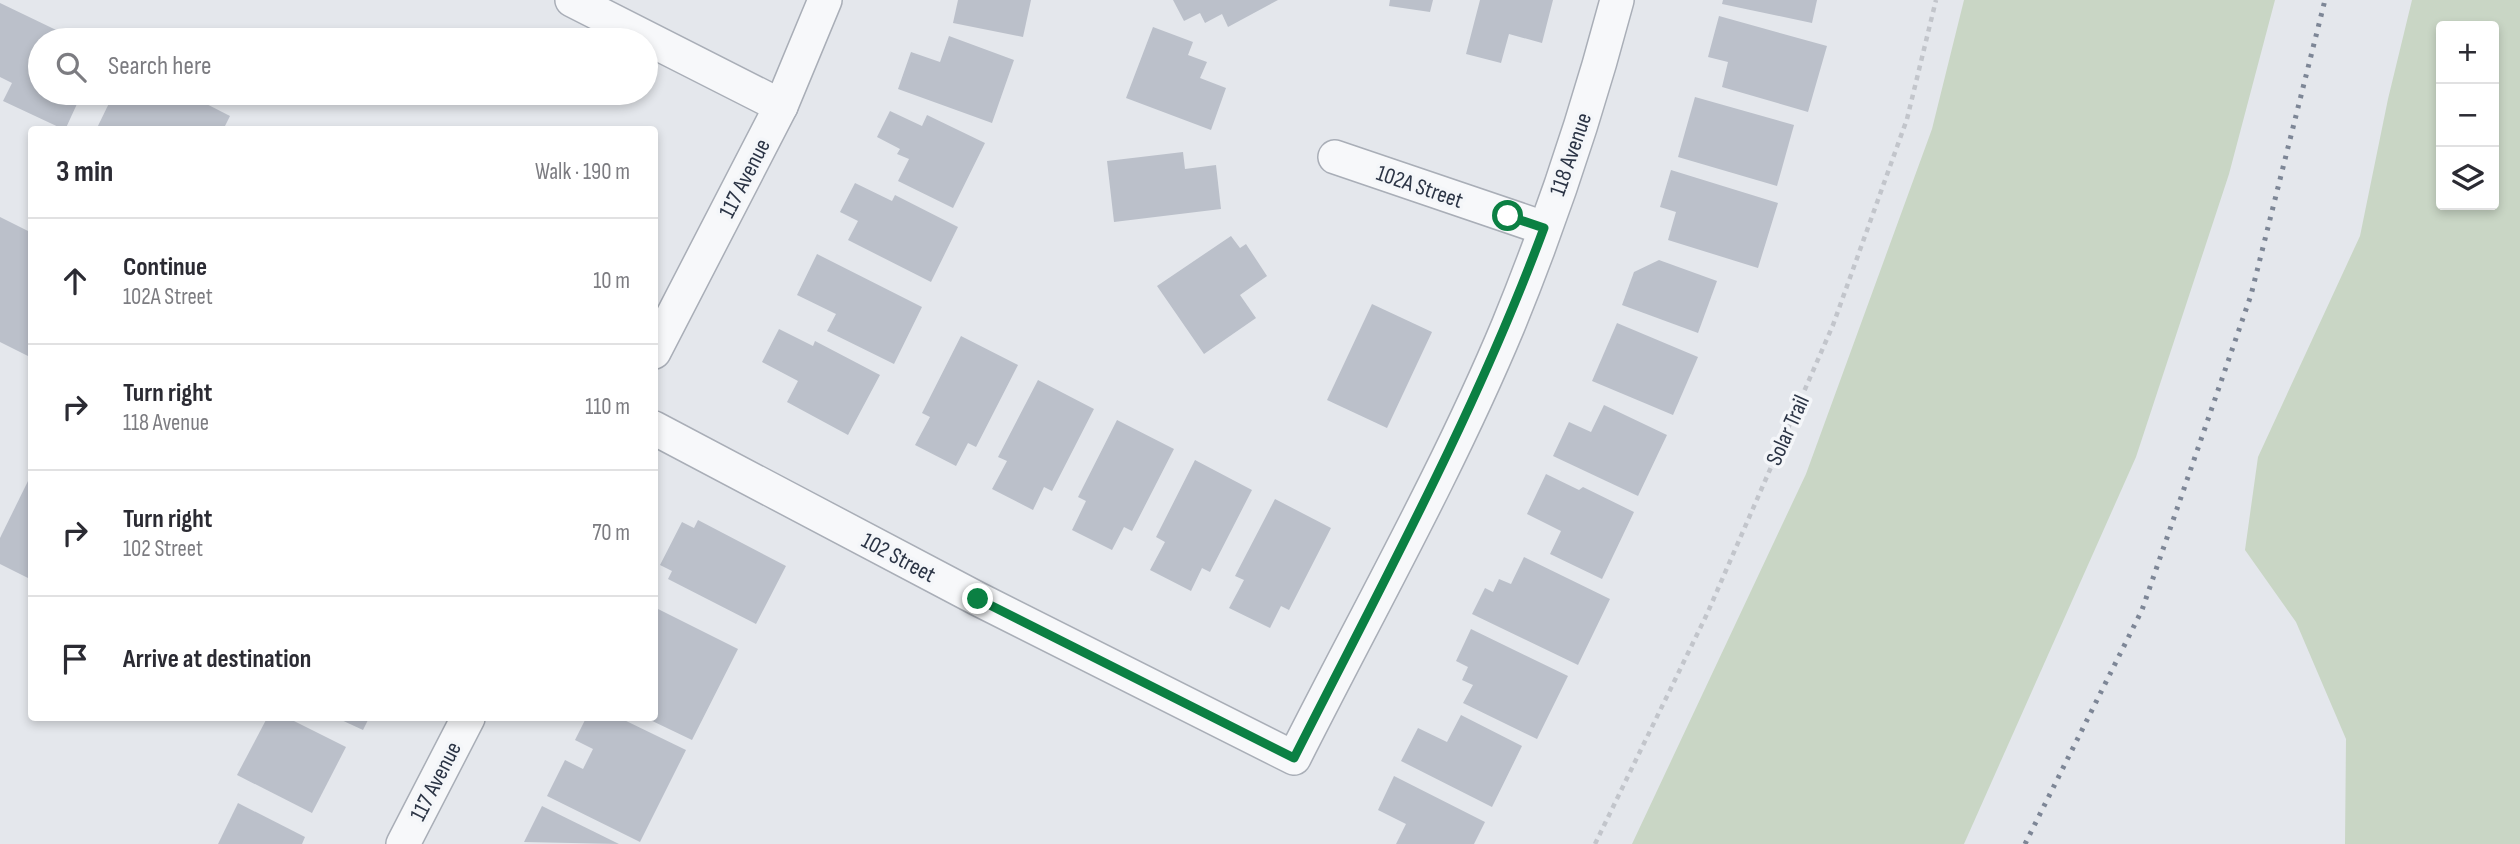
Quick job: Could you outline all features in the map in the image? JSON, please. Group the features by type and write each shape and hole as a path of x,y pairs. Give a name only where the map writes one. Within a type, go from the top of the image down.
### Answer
{"street":[{"path":"572,0 627,28"},
{"name":"117 Avenue","path":"658,344 781,106 825,0"},
{"name":"118 Avenue","path":"1294,758 1438,474 1502,339 1582,121 1617,0"},
{"path":"658,44 781,106"},
{"name":"102A Street","path":"1335,157 1544,228"},
{"name":"102 Street","path":"658,430 978,599 1294,758"},
{"name":"117 Avenue","path":"403,844 466,721"}],"path":[{"name":"Solar Trail","path":"1595,844 1707,614 1833,325 1907,119 1936,0"}],"green space":[{"path":"1964,0 2275,0 2229,174 2136,457 1964,844 1632,844 1806,474 1932,129"},
{"path":"2412,0 2520,0 2520,844 2345,844 2346,739 2296,622 2245,550 2258,457 2360,236 2388,99"}],"building":[{"path":"958,0 1031,0 1023,37 953,23"},
{"path":"1173,0 1278,0 1228,27 1222,14 1205,23 1200,13 1184,21"},
{"path":"1390,0 1433,0 1430,12 1389,6"},
{"path":"1480,0 1553,0 1542,43 1509,34 1501,63 1466,54"},
{"path":"1723,0 1817,0 1812,23 1722,4"},
{"path":"0,3 52,28 28,28 28,105 76,105 67,126 56,126 3,101 12,83 0,77"},
{"path":"1719,16 1827,46 1808,112 1722,87 1728,62 1708,57"},
{"path":"1153,27 1193,42 1188,55 1207,62 1200,78 1226,88 1211,130 1126,98"},
{"path":"949,36 1014,60 992,123 898,89 911,52 940,62"},
{"path":"1695,97 1794,125 1777,186 1678,157"},
{"path":"108,105 208,105 230,116 225,126 98,126"},
{"path":"890,111 922,126 927,115 985,143 953,208 898,181 909,159 897,154 900,149 877,137"},
{"path":"1183,152 1185,169 1216,165 1221,209 1114,222 1107,161"},
{"path":"1671,170 1778,203 1758,268 1668,240 1676,212 1660,207"},
{"path":"855,183 892,201 895,195 958,227 931,282 848,240 858,221 840,212"},
{"path":"0,217 28,231 28,356 0,342"},
{"path":"1231,236 1240,248 1246,244 1267,276 1240,295 1256,318 1204,354 1157,286"},
{"path":"817,254 922,307 894,364 827,331 836,314 797,295"},
{"path":"1659,260 1717,281 1698,333 1622,305 1634,272"},
{"path":"1372,304 1432,332 1387,428 1327,400"},
{"path":"1617,323 1698,357 1673,415 1592,381"},
{"path":"779,329 813,346 815,341 880,375 848,435 787,402 798,381 762,362"},
{"path":"961,336 1018,365 976,447 968,443 956,466 915,445 930,417 922,413"},
{"path":"1038,380 1094,409 1052,491 1044,487 1033,510 992,489 1007,461 998,457"},
{"path":"1604,405 1667,435 1638,496 1553,456 1569,422 1591,432"},
{"path":"1117,420 1174,449 1132,531 1124,527 1112,550 1072,530 1086,501 1078,497"},
{"path":"1195,460 1252,490 1210,572 1202,568 1191,591 1150,570 1165,542 1156,537"},
{"path":"1546,474 1579,490 1583,487 1634,512 1602,579 1550,554 1561,531 1527,514"},
{"path":"28,481 28,578 0,564 0,538"},
{"path":"1275,499 1331,528 1289,610 1281,606 1270,628 1229,608 1244,580 1235,576"},
{"path":"698,520 786,566 756,624 668,579 672,571 660,565 682,522 694,528"},
{"path":"1524,557 1610,599 1578,665 1472,614 1485,588 1493,592 1499,579 1511,584"},
{"path":"658,609 738,649 692,740 652,721 658,721"},
{"path":"1471,629 1568,676 1537,739 1463,703 1473,685 1462,680 1468,667 1456,661"},
{"path":"1461,715 1522,746 1492,807 1401,761 1418,728 1447,742"},
{"path":"265,721 294,721 346,747 312,813 237,775"},
{"path":"344,721 368,721 363,730"},
{"path":"584,721 626,721 686,750 640,842 547,796 565,760 583,769 593,749 575,740"},
{"path":"1394,776 1485,822 1474,844 1396,844 1406,824 1378,810"},
{"path":"238,803 305,837 302,844 218,844"},
{"path":"542,806 619,844 524,842"}],"railway":[{"path":"2025,844 2142,610 2251,295 2325,0"}],"route":[{"path":"978,599 1294,758 1438,474 1507,327 1544,228 1508,216"}]}
